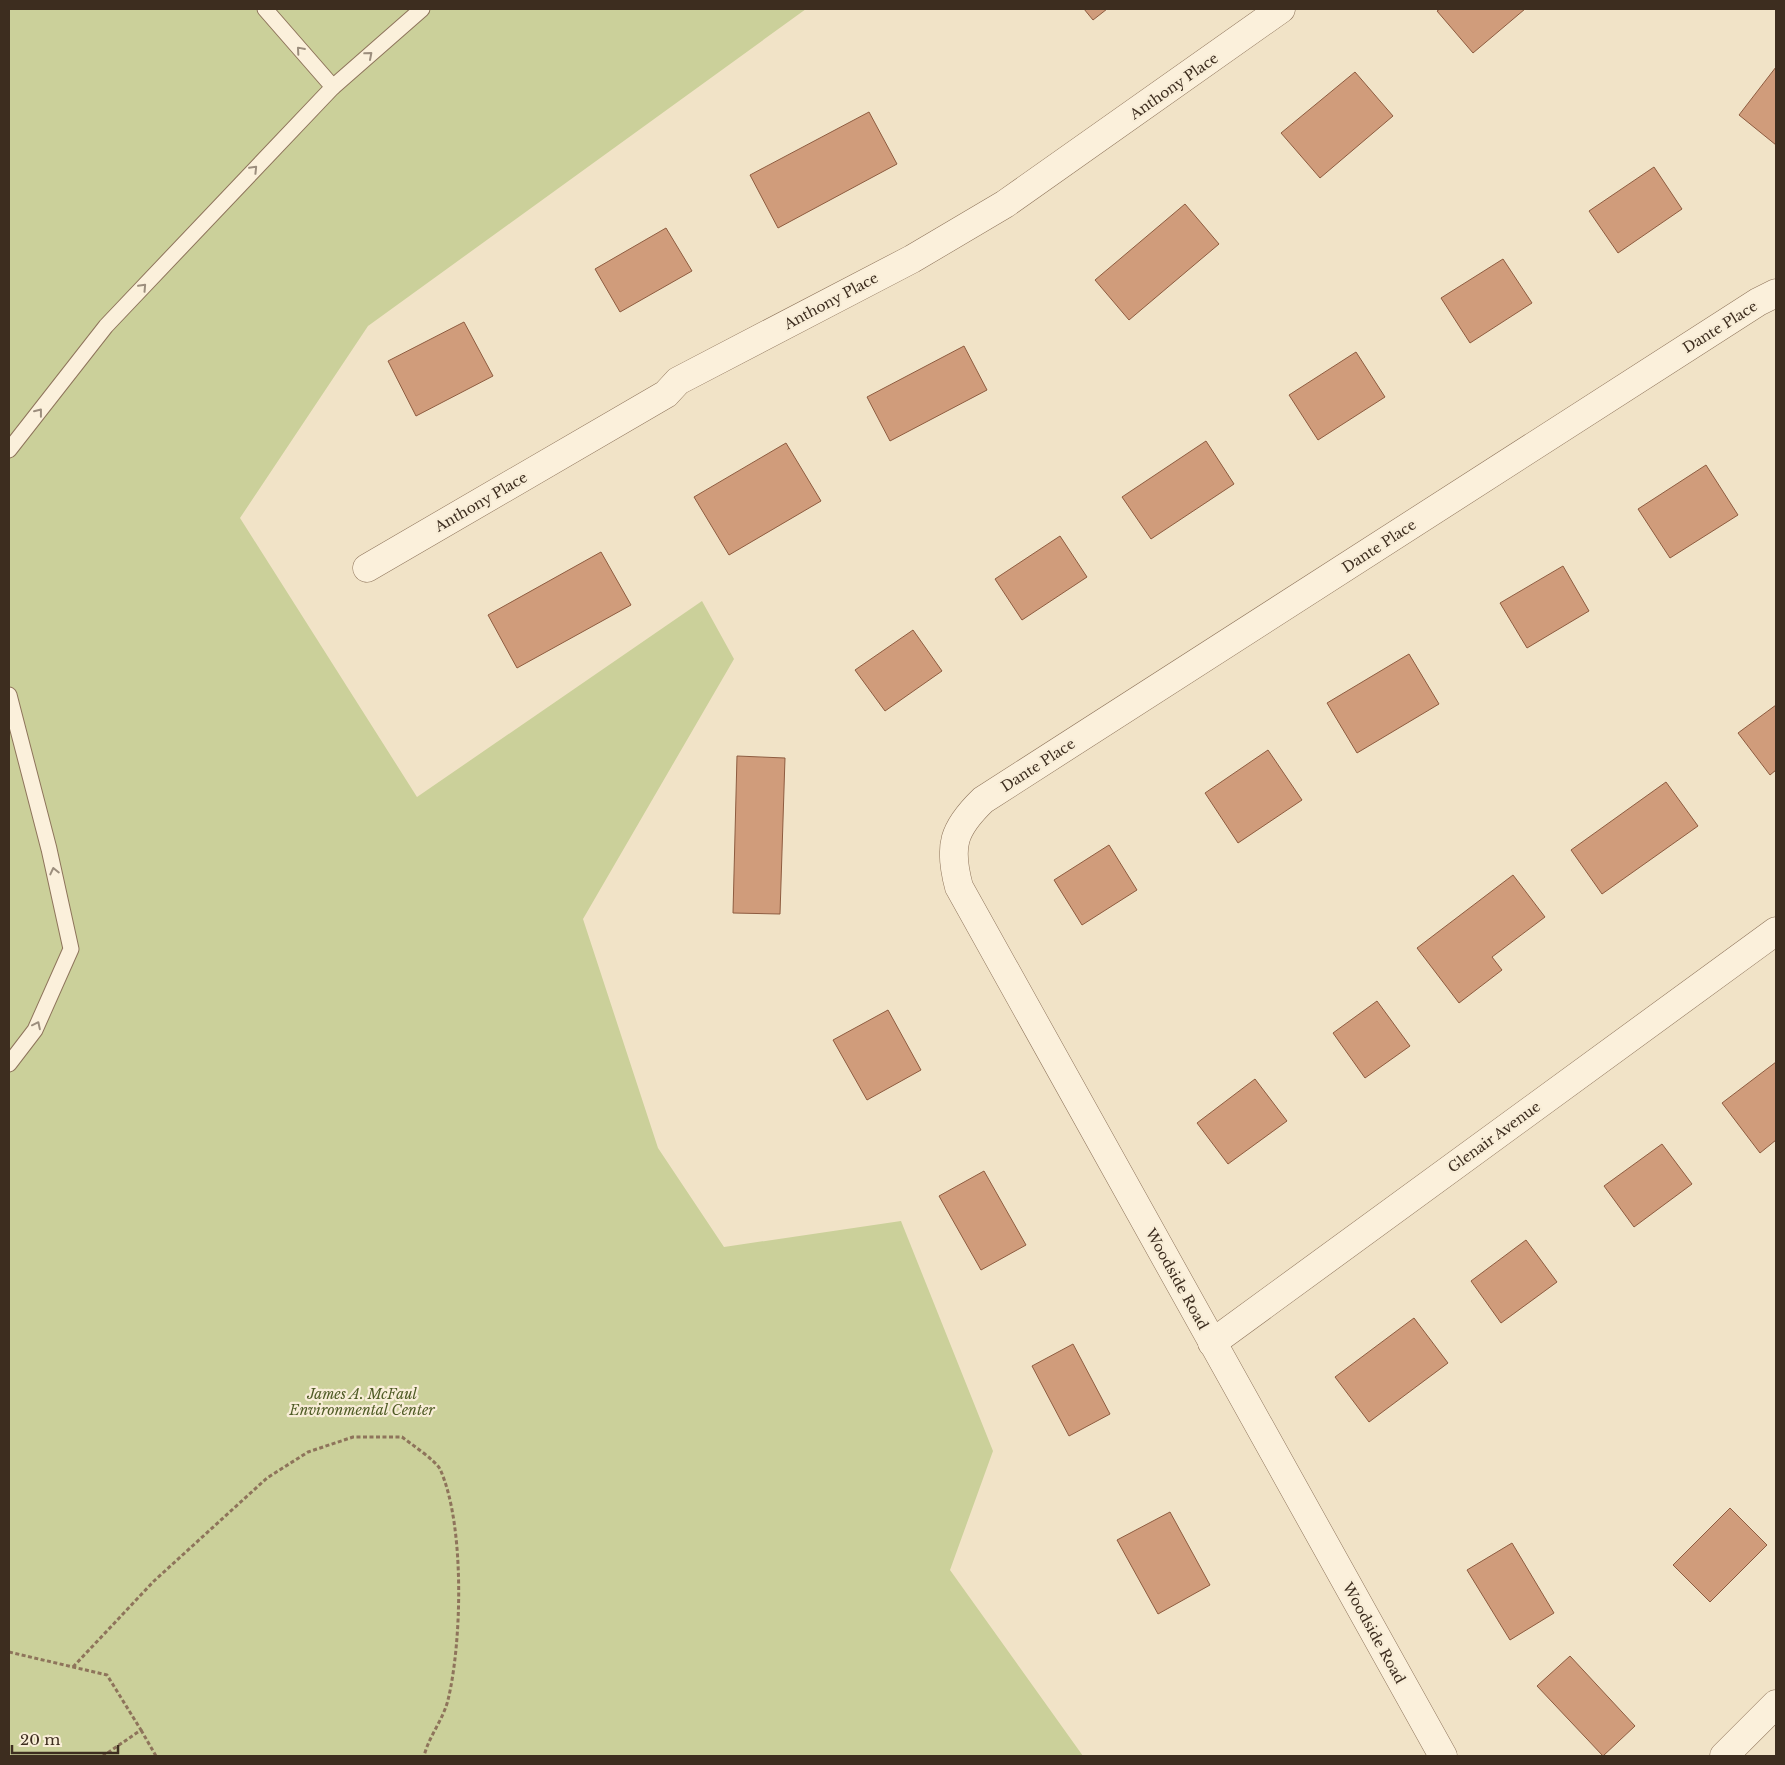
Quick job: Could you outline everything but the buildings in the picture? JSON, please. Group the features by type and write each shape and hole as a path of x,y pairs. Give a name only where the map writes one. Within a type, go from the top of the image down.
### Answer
{"street":[{"name":"Anthony Place","path":"367,568 666,394 678,381 912,259 1005,204 1281,9"},
{"name":"Dante Place","path":"983,800 1758,302 1776,293"},
{"name":"Woodside Road","path":"983,800 965,817 955,839 952,864 959,887 1443,1756"},
{"name":"Glenair Avenue","path":"1212,1343 1776,931"},
{"path":"1724,1756 1776,1704"}],"lane":[{"path":"265,9 332,87"},
{"path":"9,450 106,326 332,87 422,9"},
{"path":"9,694 49,849 71,949 35,1030 9,1064"}],"path":[{"path":"73,1667 154,1581 266,1478 308,1452 353,1438 402,1437 439,1468 452,1512 456,1561 459,1608 456,1657 447,1702 426,1746 424,1756"},
{"path":"9,1652 107,1675 156,1756"},
{"path":"103,1756 140,1730"}],"green space":[{"name":"James A. McFaul Environmental Center","path":"9,9 806,9 368,326 240,518 417,797 702,601 734,659 583,919 658,1148 724,1247 901,1221 993,1451 950,1570 1083,1756 9,1756"}]}
